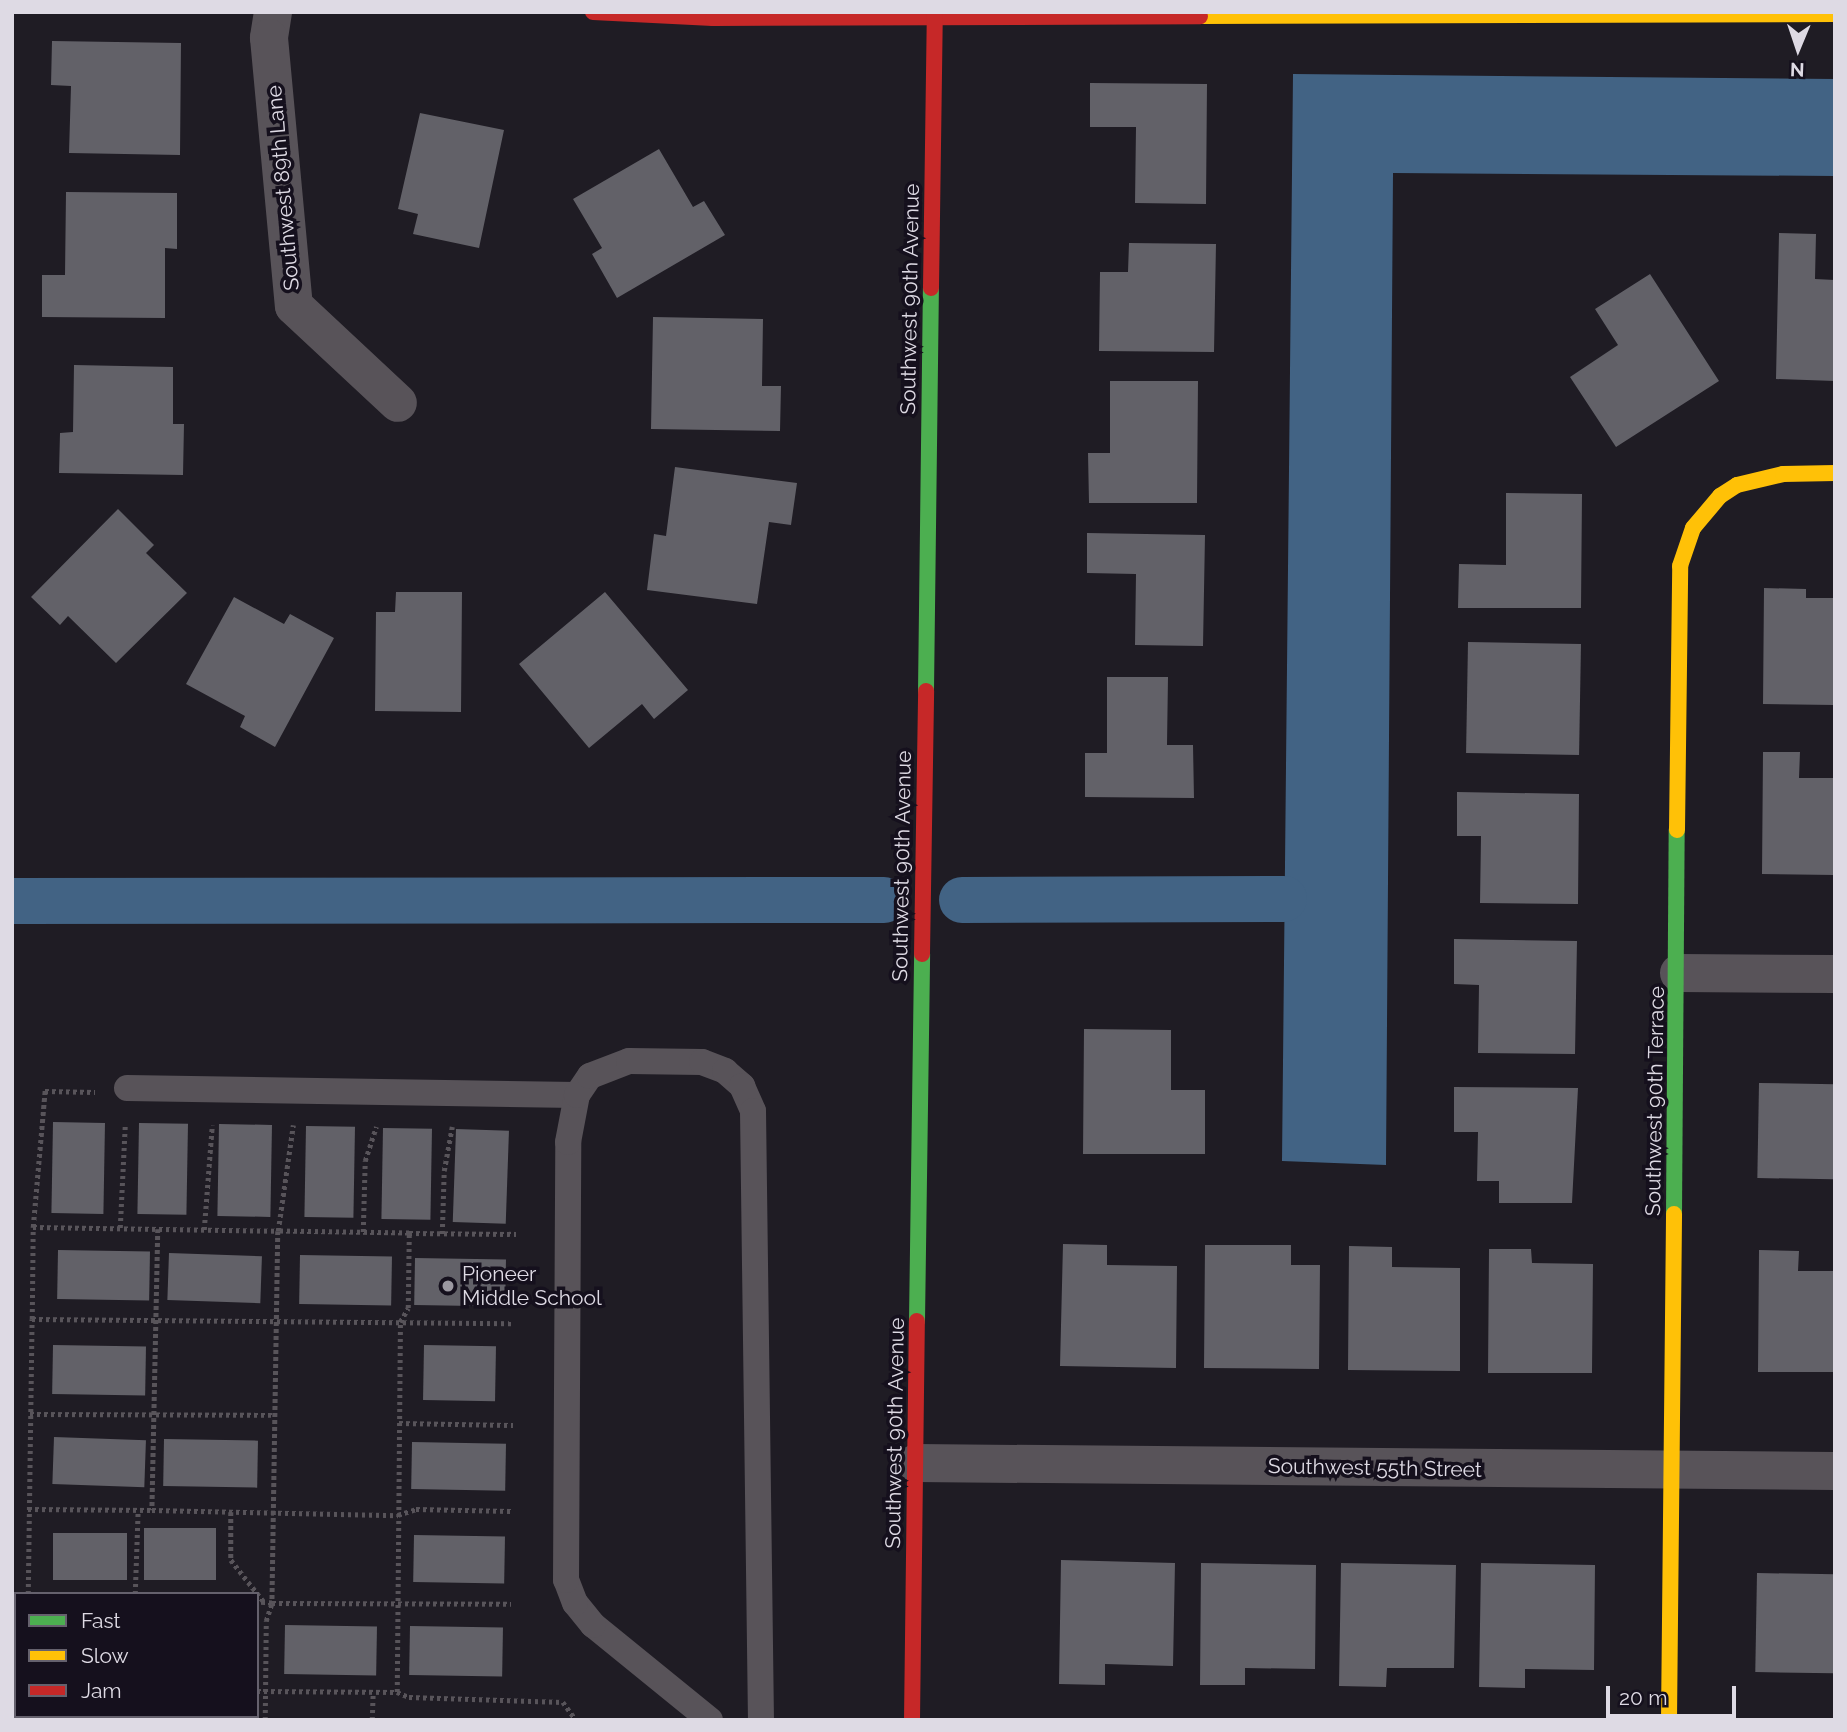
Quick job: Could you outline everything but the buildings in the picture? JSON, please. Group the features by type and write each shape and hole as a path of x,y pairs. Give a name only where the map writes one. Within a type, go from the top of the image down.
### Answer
{"street":[{"name":"Southwest 89th Lane","path":"273,12 269,38 294,306 398,403"},
{"path":"593,12 616,16 1835,14"},
{"name":"Southwest 90th Avenue","path":"912,1720 935,15"},
{"name":"Southwest 90th Terrace","path":"1670,1720 1670,1471 1679,973 1678,587 1684,547 1693,528 1720,496 1758,478 1835,473"},
{"path":"1679,973 1835,974"},
{"name":"Southwest 55th Street","path":"916,1463 1835,1471"}],"lane":[{"path":"710,1720 593,1625 575,1603 566,1580 568,1142 577,1095 590,1076 606,1066 629,1061 702,1062 725,1071 742,1086 753,1111 761,1720"},
{"path":"127,1088 577,1095"}],"path":[{"path":"27,1592 33,1227 45,1091 127,1088 120,1228"},
{"path":"204,1230 215,1089"},
{"path":"265,1720 266,1621 272,1603 278,1231 298,1091"},
{"path":"363,1232 365,1161 376,1138 377,1091"},
{"path":"442,1234 452,1093"},
{"path":"33,1227 516,1234"},
{"path":"152,1510 158,1229"},
{"path":"397,1692 400,1322 408,1308 409,1233"},
{"path":"32,1319 515,1323"},
{"path":"30,1414 275,1415"},
{"path":"399,1423 513,1425"},
{"path":"28,1509 398,1516 416,1509 512,1511"},
{"path":"135,1592 138,1510"},
{"path":"231,1512 231,1560 256,1592"},
{"path":"259,1596 264,1602"},
{"path":"259,1602 511,1604"},
{"path":"259,1691 397,1692 409,1697 563,1702 576,1720"},
{"path":"372,1720 373,1692"}],"water":[{"path":"1293,74 1835,79 1835,176 1393,173 1386,1165 1282,1161"}],"waterway":[{"path":"962,900 1284,899"},
{"path":"12,901 884,900"}],"traffic: fast":[{"path":"926,691 931,288"},
{"path":"1674,1214 1677,830"},
{"path":"917,1321 922,954"}],"traffic: slow":[{"path":"1200,16 1835,14"},
{"path":"1677,830 1680,566 1693,528 1720,496 1737,485 1783,474 1835,473"},
{"path":"1669,1720 1674,1214"}],"traffic: jam":[{"path":"593,12 713,18 1200,16"},
{"path":"931,288 935,12"},
{"path":"922,954 926,691"},
{"path":"912,1720 917,1321"}],"place":[{"name":"Pioneer Middle School","path":"448,1286"}]}
